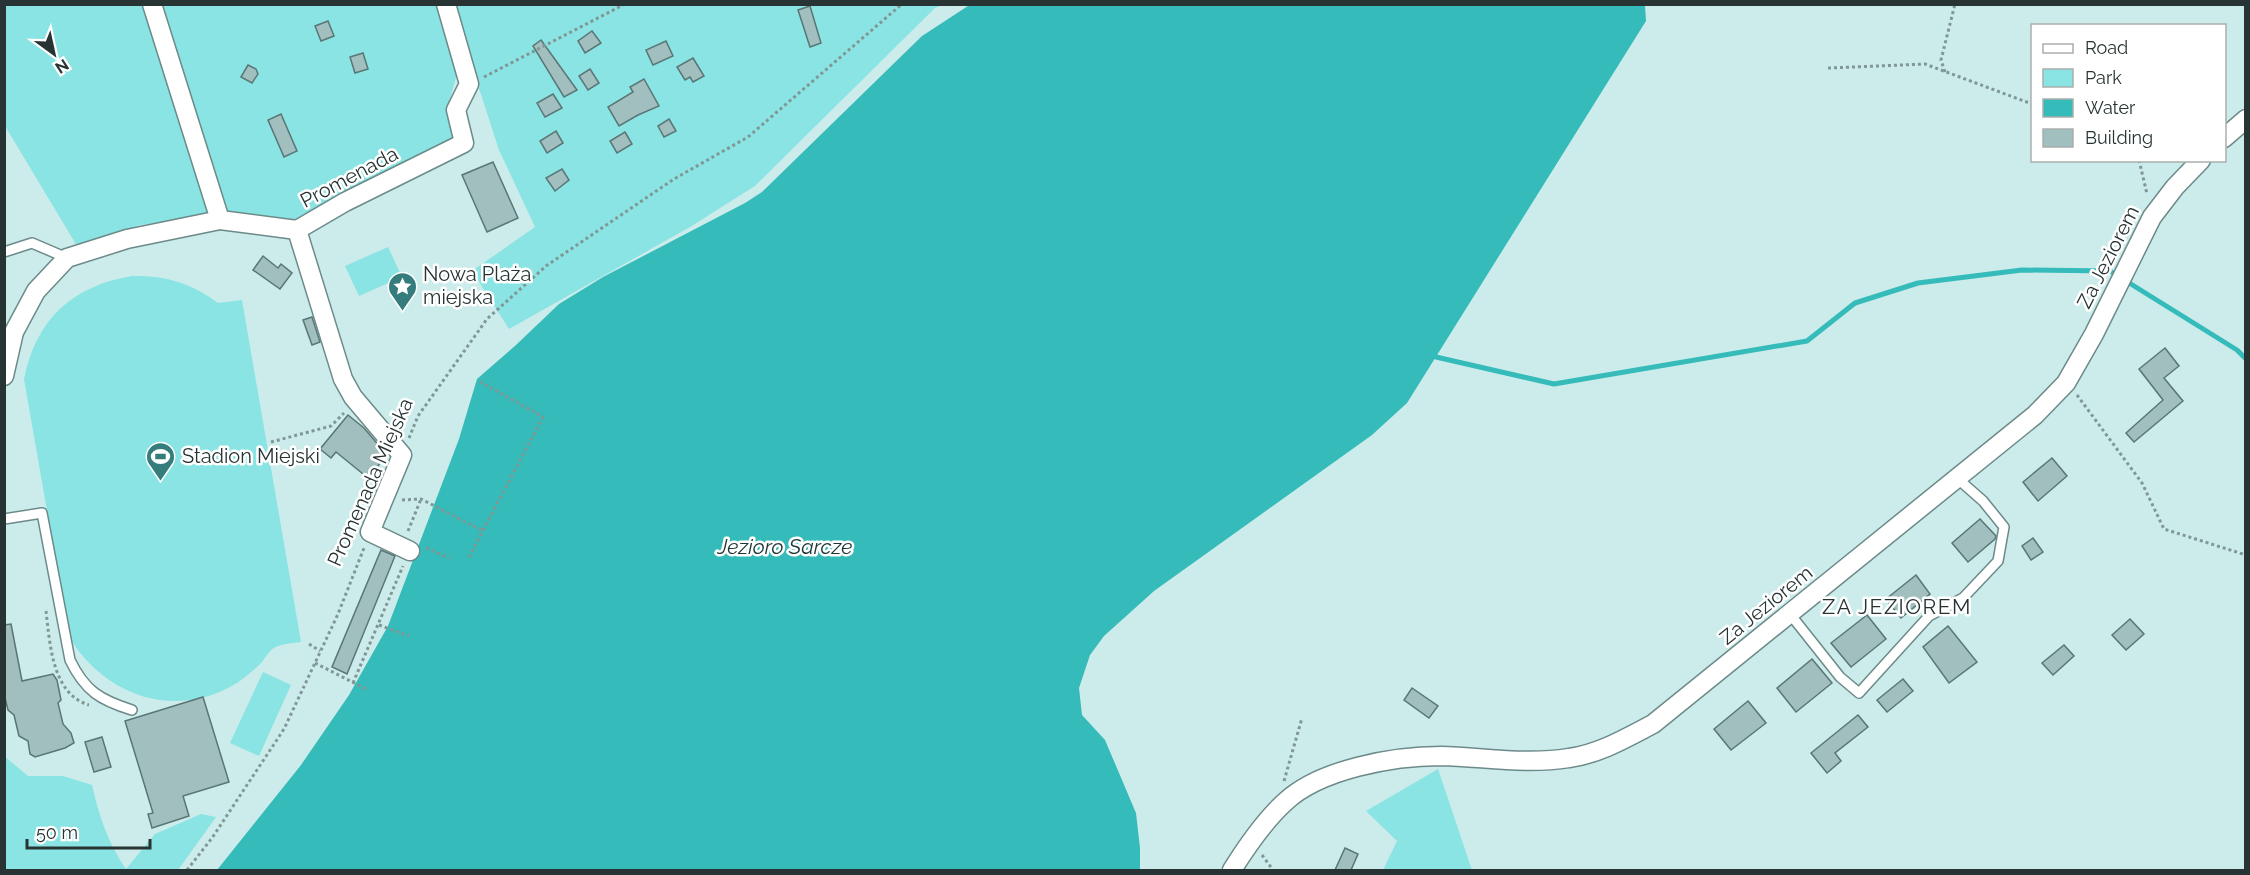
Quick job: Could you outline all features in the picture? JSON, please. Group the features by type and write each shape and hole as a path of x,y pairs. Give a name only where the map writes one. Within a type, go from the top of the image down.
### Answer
{"street":[{"path":"152,4 220,220"},
{"path":"447,4 469,84"},
{"name":"Promenada","path":"402,454 356,401 343,379 297,230 345,202 464,142 456,110 469,84"},
{"path":"2226,136 2246,119"},
{"name":"Za Jeziorem","path":"1232,870 1251,840 1286,801 1310,785 1347,770 1396,759 1440,756 1531,762 1570,758 1608,747 1653,724 2035,415 2066,383 2094,334 2152,217 2175,187 2199,162"},
{"path":"4,376 15,332 36,291 67,258 127,239 220,220 297,230"},
{"name":"Promenada Miejska","path":"370,532 402,454"},
{"path":"370,532 405,549"}],"lane":[{"path":"4,252 32,243 67,258"},
{"path":"1790,614 1840,677 1859,693 1929,616 1963,598 1998,561 2004,527 1983,501 1958,479"},
{"path":"4,519 42,513 66,646 77,675 90,691 108,702 132,710"}],"path":[{"path":"469,84 625,4"},
{"name":"Promenada Miejska","path":"402,454 418,416 487,319 520,289 546,266 674,179 747,137 902,4"},
{"path":"1945,72 1941,60 1955,4"},
{"path":"1828,68 1925,64 2031,104"},
{"path":"2139,162 2152,217"},
{"path":"469,557 543,417 477,380"},
{"path":"2066,383 2083,402 2142,483 2163,529 2246,555"},
{"path":"271,442 331,426 356,401"},
{"path":"398,500 421,499 483,531"},
{"path":"353,683 379,625 421,499"},
{"name":"Promenada Miejska","path":"187,870 212,838 284,729 338,614 370,532"},
{"path":"379,625 409,636"},
{"path":"309,644 320,651"},
{"path":"315,663 368,690"},
{"path":"1286,801 1284,778 1302,718"}],"green space":[{"path":"4,5 943,5 935,8 755,186 690,227 509,329 472,271 535,227 499,150 475,76 457,74 447,109 456,137 291,221 232,211 140,225 77,246 5,126"},
{"path":"388,247 402,277 359,296 345,266"},
{"name":"Stadion Miejski","path":"132,276 155,277 188,285 218,303 242,300 301,642 287,644 270,651 256,668 237,683 213,694 190,700 166,701 122,688 84,657 69,637 24,379 38,339 60,309 75,297 92,288"},
{"path":"263,672 291,685 259,756 230,743"},
{"path":"4,756 28,776 63,776 92,785 105,829 126,869 155,834 201,814 216,817 178,870 5,870"},
{"path":"1438,769 1472,870 1383,870 1397,841 1366,811"}],"water":[{"name":"Jezioro Sarcze","path":"971,4 1645,5 1646,21 1407,403 1372,435 1154,591 1104,636 1090,655 1079,688 1082,715 1105,740 1136,813 1140,870 217,870 301,765 349,695 388,626 459,439 477,379 559,304 603,277 762,192 922,36"}],"building":[{"path":"810,6 821,43 810,47 798,10"},
{"path":"328,21 334,36 321,41 315,26"},
{"path":"592,31 601,43 585,53 578,41"},
{"path":"541,40 577,90 564,97 533,46"},
{"path":"666,41 673,56 653,65 646,50"},
{"path":"363,53 368,69 355,73 350,57"},
{"path":"693,58 704,76 693,82 690,77 685,80 677,67"},
{"path":"248,65 256,69 258,74 252,83 241,77"},
{"path":"590,69 599,83 588,90 579,76"},
{"path":"644,79 659,106 619,126 608,107 633,92 630,87"},
{"path":"553,94 562,108 545,117 537,103"},
{"path":"281,114 297,151 284,157 268,120"},
{"path":"669,119 676,131 664,137 658,126"},
{"path":"556,131 563,143 547,153 540,141"},
{"path":"625,132 632,144 617,153 610,141"},
{"path":"493,162 518,218 487,232 462,175"},
{"path":"562,169 569,180 555,191 546,178"},
{"path":"263,256 278,268 281,264 292,273 280,289 253,270"},
{"path":"312,317 320,342 312,345 303,320"},
{"path":"2165,348 2179,366 2164,378 2183,401 2134,442 2126,433 2163,400 2139,369"},
{"path":"348,415 364,428 387,455 368,478 336,452 331,458 320,449"},
{"path":"2052,458 2067,476 2038,501 2023,482"},
{"path":"1980,519 1996,536 1968,562 1952,543"},
{"path":"2033,538 2043,552 2031,560 2022,546"},
{"path":"381,550 395,556 347,674 332,667"},
{"path":"1916,575 1930,594 1901,618 1886,599"},
{"path":"1867,615 1886,639 1851,667 1831,643"},
{"path":"2130,619 2144,634 2126,650 2112,635"},
{"path":"11,624 22,681 53,674 57,680 61,700 58,703 63,724 71,733 74,743 65,748 35,757 30,754 28,741 19,736 14,715 8,710 4,694 4,625"},
{"path":"1948,626 1977,662 1949,683 1923,647"},
{"path":"2064,645 2074,656 2053,675 2042,663"},
{"path":"1812,659 1832,683 1796,712 1777,688"},
{"path":"1903,679 1913,691 1887,712 1877,700"},
{"path":"1412,688 1438,706 1429,718 1404,700"},
{"path":"203,697 229,782 183,796 189,816 152,828 148,814 153,813 125,721"},
{"path":"1748,701 1766,723 1731,750 1714,729"},
{"path":"1858,715 1868,727 1835,753 1841,761 1827,773 1811,753"},
{"path":"102,737 111,767 94,772 85,742"},
{"path":"1345,848 1358,854 1351,870 1335,870"}],"waterway":[{"path":"1436,357 1554,384 1807,341 1855,303 1918,283 2022,270 2110,271 2237,350 2246,359"}],"place":[{"name":"Nowa Plaża miejska","path":"402,312"},
{"name":"Stadion Miejski","path":"161,482"}],"district":[{"name":"ZA JEZIOREM","path":"1897,607"}]}
